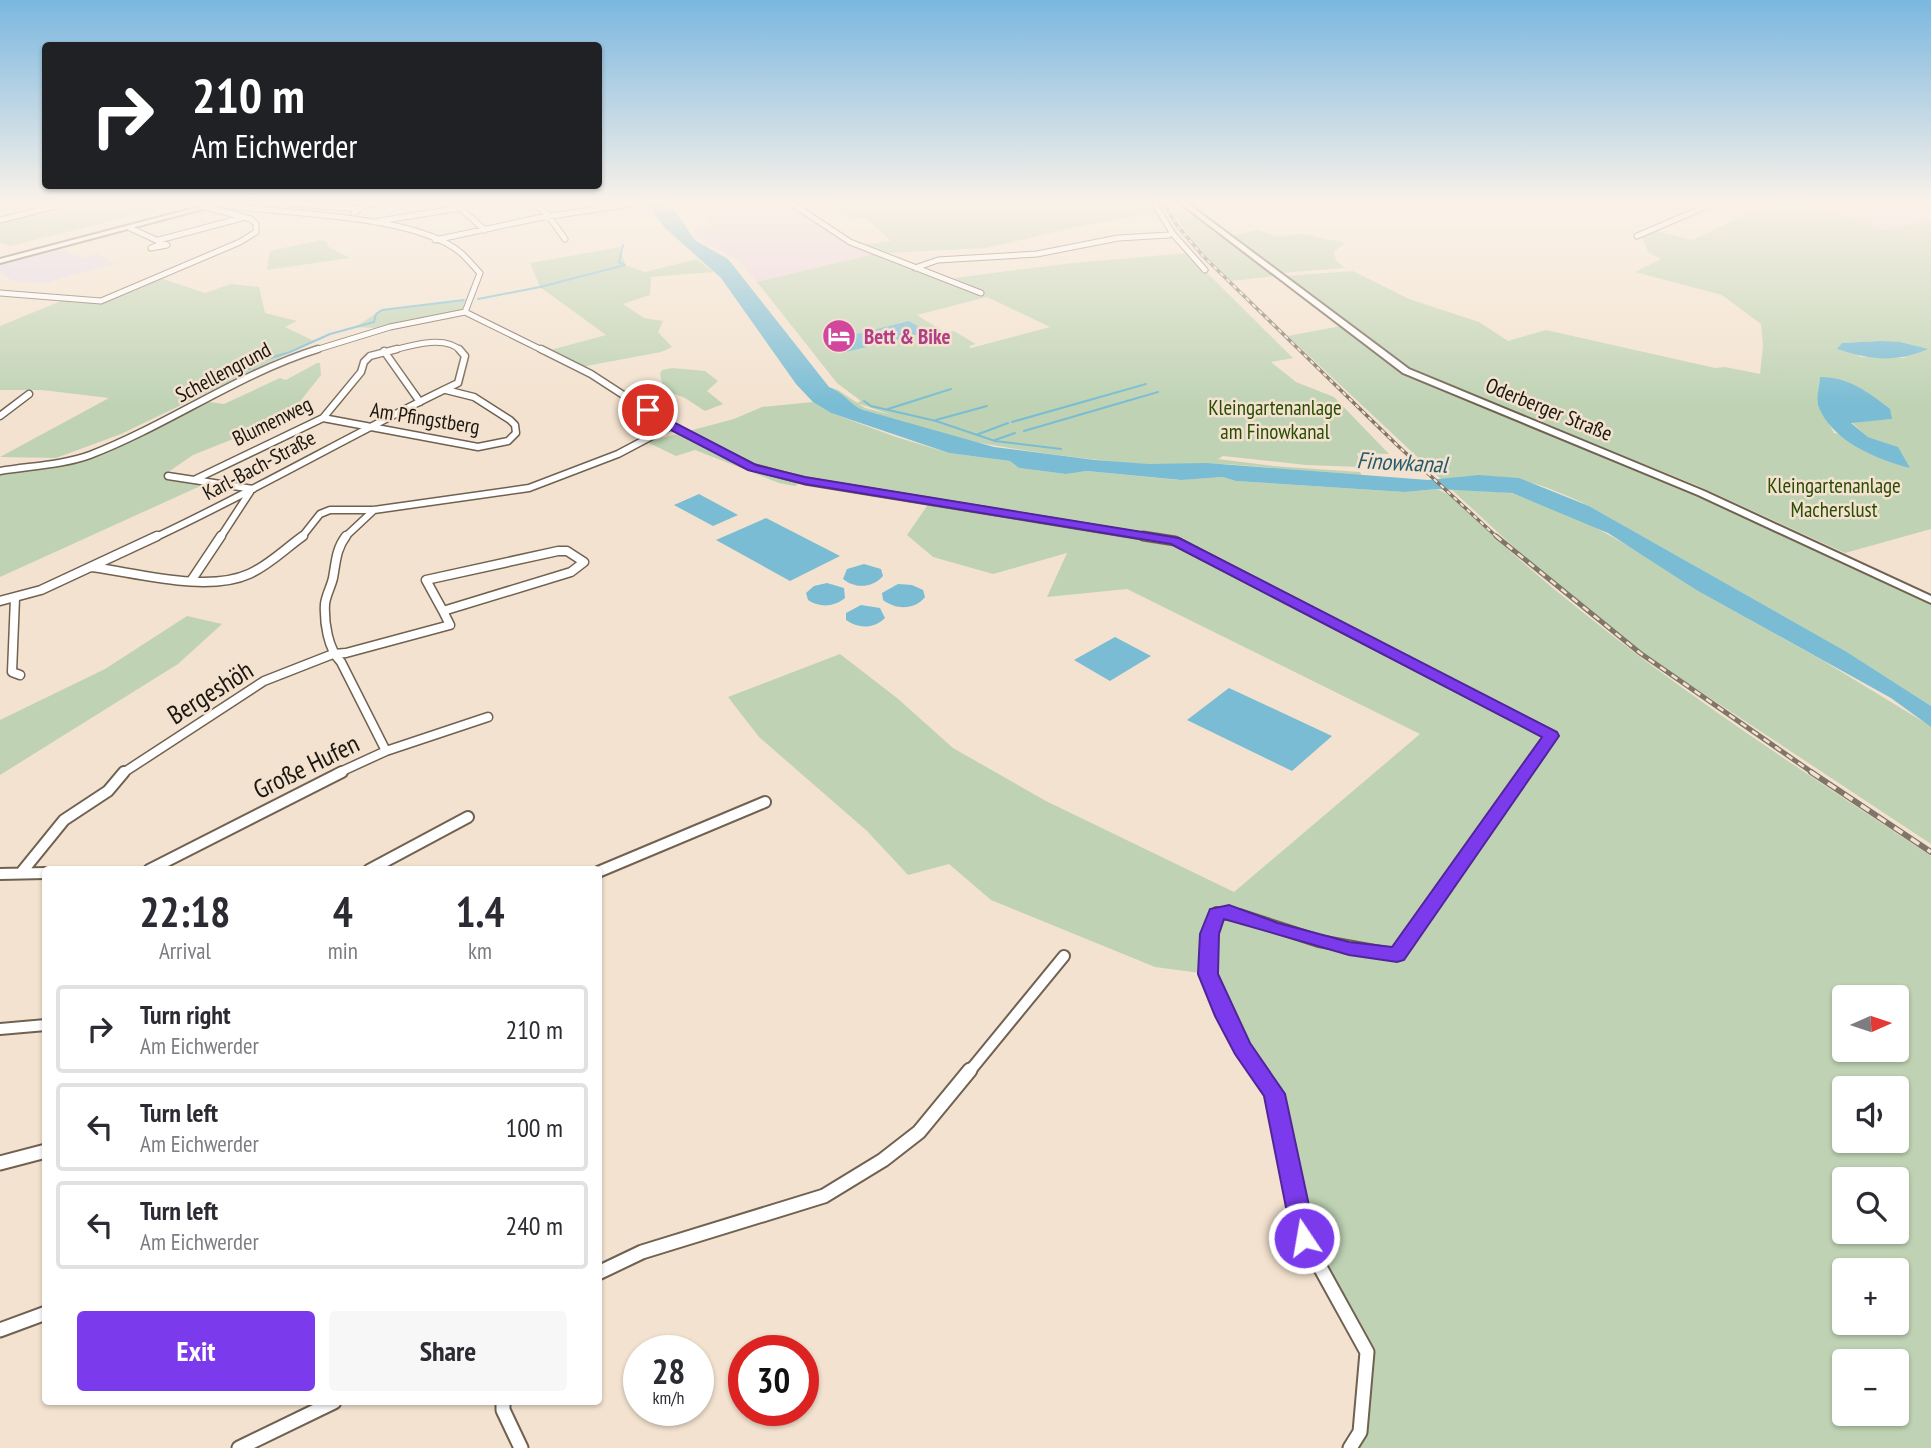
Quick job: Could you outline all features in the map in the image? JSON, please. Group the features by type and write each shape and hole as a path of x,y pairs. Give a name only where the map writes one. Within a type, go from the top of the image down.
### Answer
{"main road":[{"name":"Oderberger Straße","path":"1273,271 1406,371 1700,492 1931,600"}],"street":[{"path":"0,293 101,302 174,271"},
{"path":"478,271 480,273 465,312 591,374 671,426 752,467 805,481 1175,541 1551,736 1397,955 1349,948 1273,928 1229,912 1217,913 1209,934 1208,974 1225,1016 1243,1049 1275,1094 1304,1238 1367,1352 1360,1432 1350,1448"},
{"path":"924,271 981,293"},
{"name":"Schellengrund","path":"0,471 88,456 180,415 280,361 379,330 465,312"},
{"path":"420,401 384,351 437,342 457,346 465,356 458,383 446,390"},
{"name":"Blumenweg","path":"197,479 323,418 361,372 366,358 384,351"},
{"name":"Karl-Bach-Straße","path":"0,601 41,590 252,491 368,426 446,390"},
{"name":"Am Pfingstberg","path":"323,418 478,447 508,441 516,433 515,425 510,420 474,397 446,390"},
{"path":"0,416 29,394"},
{"path":"90,567 217,582 253,573 304,535 320,514 344,508 374,510 517,490 548,483 618,454 671,426"},
{"name":"Blumenweg","path":"167,476 197,479 252,491"},
{"path":"191,581 252,491"},
{"path":"374,510 344,538 336,554 325,603 333,654 341,662 386,751"},
{"path":"558,551 567,551 584,562 571,572 441,612 426,580 558,551"},
{"path":"15,598 12,672 20,675"},
{"name":"Bergeshöh","path":"21,873 64,820 108,791 129,768 264,681 333,654 450,625 441,612"},
{"name":"Große Hufen","path":"157,866 265,809 386,751 488,717"},
{"path":"602,870 765,802"},
{"path":"376,866 468,817"},
{"path":"0,874 42,873"},
{"path":"602,1271 642,1252 824,1196 883,1160 919,1132 1064,956"},
{"path":"0,1028 42,1025"},
{"path":"0,1163 42,1152"},
{"path":"0,1330 42,1314"},
{"path":"239,1448 328,1405"},
{"path":"503,1405 521,1448"}],"shaded area":[{"path":"88,271 45,283 13,281 0,272"},
{"path":"747,271 805,271 757,282"}],"green space":[{"path":"533,271 713,272 651,277 650,295 623,304 644,318 663,321 658,332 672,347 661,352 581,367 547,351 606,335 540,287"},
{"name":"Kleingartenanlage am Finowkanal","path":"805,271 923,271 966,285 954,278 1012,271 1205,271 1293,358 1271,362 1296,382 1334,397 1389,454 1357,453 1361,467 1306,465 1223,456 1218,459 1360,472 1362,476 1225,464 1117,462 978,443 886,419 853,405 835,388 857,403 861,401 837,383 757,282","holes":["987,297 1050,327 971,348 969,346 976,344 954,331 946,333 917,315","858,403 892,415 865,408"]},
{"path":"1220,271 1269,271 1276,276 1231,281"},
{"path":"1278,271 1312,271 1281,273"},
{"name":"Kleingartenanlage Macherslust","path":"1353,271 1409,299 1479,322 1508,341 1546,330 1715,368 1725,367 1760,374 1763,346 1761,324 1722,295 1635,272 1931,271 1931,529 1845,553 1696,485 1409,370 1285,276","holes":["1880,341 1906,358 1861,357 1842,343","1820,391 1892,419 1851,422 1868,437 1898,447 1834,433 1817,402"]},
{"path":"157,277 205,293 231,284 259,287 265,313 297,321 285,327 314,341 121,434 56,458 0,457 109,398 42,390 0,390 0,326 66,299 101,301"},
{"path":"465,300 461,312 376,328 355,327 382,310"},
{"path":"1341,326 1390,363 1698,493 1931,603 1931,706 1847,652 1589,506 1553,490 1518,480 1482,476 1442,480 1288,336"},
{"path":"320,363 321,375 294,409 253,431 193,455 164,475 207,483 0,577 0,471 47,462 68,464 102,452 209,402 224,404 280,378 286,380"},
{"path":"672,368 705,371 718,381 707,391 723,404 705,411 685,398 664,390 660,374 662,370"},
{"path":"813,402 831,413 896,437 949,453 1010,461 1019,468 1066,474 1087,471 1178,480 1224,477 1236,481 1405,492 1437,489 1451,496 1563,596 1682,688 1931,856 1931,1448 1350,1448 1360,1432 1367,1352 1304,1238 1275,1094 1243,1049 1208,974 1155,967 991,900 949,864 908,875 867,831 759,737 728,697 840,654 897,698 953,748 1046,801 1234,892 1420,734 1127,589 1047,597 1067,553 993,574 933,557 907,535 929,503 808,477 795,486 779,483 695,450 676,456 647,442 734,419 762,407"},
{"path":"1451,489 1511,493 1588,523 1663,566 1698,591 1822,660 1927,724 1931,727 1931,844 1651,659 1599,620"},
{"path":"187,616 222,624 178,664 0,775 0,720 105,669"}],"water":[{"path":"713,271 737,271 829,387 854,405 863,410 994,447 1149,464 1207,463 1428,480 1479,475 1519,478 1589,506 1847,652 1931,706 1931,727 1891,698 1698,591 1608,533 1512,493 1437,489 1405,492 1236,481 1223,477 1181,480 1087,471 1066,474 1019,468 1010,461 949,453 831,413 813,402 796,384 721,278"},
{"path":"909,321 927,332 842,353 824,342"},
{"path":"1900,342 1928,349 1905,356 1883,358 1861,356 1837,349 1842,343"},
{"path":"1820,377 1849,383 1866,391 1890,409 1892,419 1851,423 1868,437 1898,447 1910,468 1869,454 1833,429 1818,405"},
{"path":"699,494 738,515 713,526 674,505"},
{"path":"766,518 840,556 790,581 716,540"},
{"path":"864,564 881,569 883,576 864,586 843,579 847,569"},
{"path":"827,583 844,588 845,598 827,605 808,600 806,593 814,586"},
{"path":"898,584 912,585 923,590 925,597 916,604 905,607 894,606 883,600 882,593"},
{"path":"861,605 880,608 885,618 866,626 846,620 846,613"},
{"path":"1115,637 1151,656 1110,681 1074,660"},
{"path":"1229,688 1332,736 1292,771 1187,720"}],"waterway":[{"path":"478,299 603,271"},
{"path":"249,369 258,362 290,352 330,334 374,322 376,314 382,310 464,300"},
{"path":"1012,422 1146,384"},
{"path":"888,409 951,389"},
{"path":"1024,431 1158,392"},
{"path":"864,401 871,406 936,421 977,435"},
{"path":"936,420 987,406"},
{"path":"977,435 1008,423"},
{"path":"995,440 1015,433"},
{"path":"977,435 995,441 1061,449"}],"railway":[{"path":"1218,271 1397,445 1498,538"},
{"path":"1496,536 1640,653 1813,773"},
{"path":"1811,772 1931,852"}],"place":[{"name":"Bett & Bike","path":"839,336"}],"route":[{"path":"648,410 671,426 752,467 805,481 1175,541 1551,736 1397,955 1349,948 1273,928 1229,912 1217,913 1209,934 1208,974 1225,1016 1243,1049 1275,1094 1304,1238"}],"water label":[{"name":"Finowkanal","path":"1402,462"}]}
